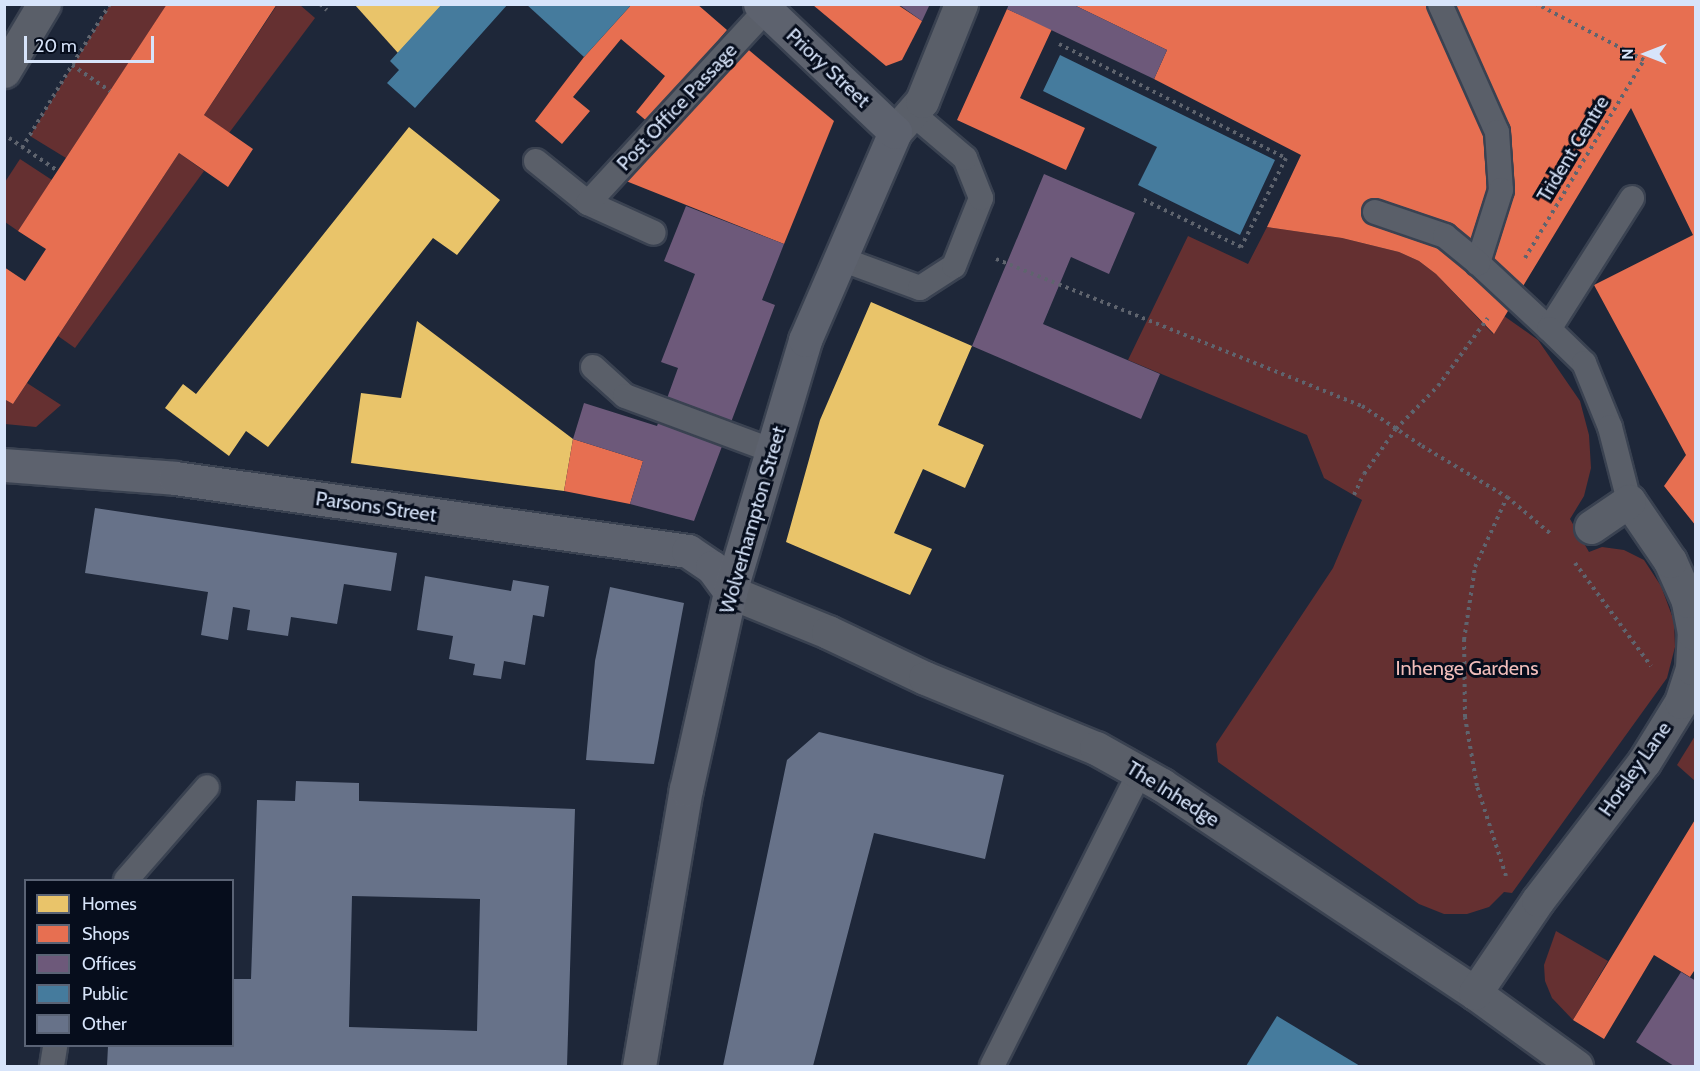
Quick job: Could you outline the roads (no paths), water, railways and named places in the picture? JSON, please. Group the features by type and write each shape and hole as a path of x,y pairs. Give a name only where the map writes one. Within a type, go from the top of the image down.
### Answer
{"main road":[{"name":"Priory Street","path":"763,7 904,122"},
{"name":"Wolverhampton Street","path":"639,1066 686,789 730,592 805,340 904,122"},
{"name":"Parsons Street","path":"4,465 175,478 688,551 712,567 730,592"}],"street":[{"path":"4,71 44,4"},
{"name":"Wolverhampton Street","path":"904,122 922,101 961,4"},
{"path":"1591,527 1629,501"},
{"name":"Horsley Lane","path":"1475,993 1538,900 1644,762 1681,702 1692,668 1694,633 1693,613 1689,601 1670,561 1629,501"},
{"name":"The Inhedge","path":"730,592 828,632 925,678 1096,748 1140,772 1475,993 1576,1066"}],"lane":[{"path":"1440,4 1497,132 1501,190 1478,263"},
{"name":"Post Office Passage","path":"588,203 763,7"},
{"path":"841,259 920,288 954,267 981,198 965,158 904,122"},
{"path":"536,161 588,203 654,233"},
{"path":"1549,329 1632,198"},
{"path":"1376,212 1445,236 1478,263 1584,363 1610,427 1629,501"},
{"path":"593,367 625,396 772,451"},
{"path":"992,1066 1140,772"},
{"path":"127,879 207,787"},
{"path":"52,1066 55,1047"}],"park label":[{"name":"Inhenge Gardens","path":"1467,668"}]}
